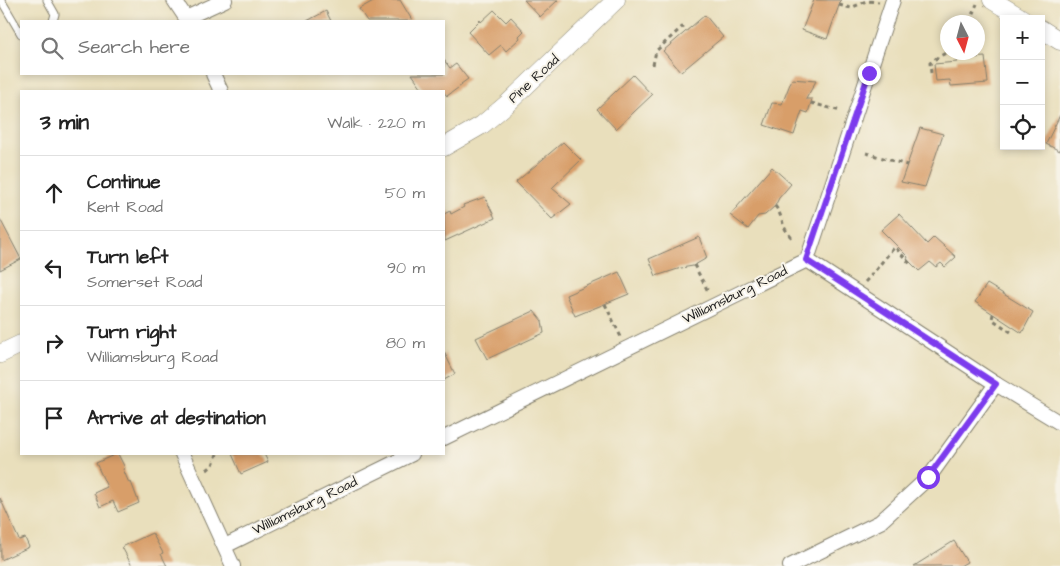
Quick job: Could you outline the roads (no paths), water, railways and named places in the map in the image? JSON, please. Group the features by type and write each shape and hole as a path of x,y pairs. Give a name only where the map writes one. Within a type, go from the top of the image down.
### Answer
{"street":[{"path":"174,0 187,20 225,0"},
{"name":"Pine Road","path":"445,146 482,124 507,104 616,0"},
{"path":"992,0 1016,15"},
{"path":"887,2 806,260 996,384 1060,423"},
{"path":"1045,32 1060,41"},
{"path":"213,75 221,90"},
{"name":"Williamsburg Road","path":"445,438 806,260"},
{"path":"0,354 20,344"},
{"path":"790,566 880,522 928,477 996,384"},
{"path":"182,455 234,566"},
{"name":"Williamsburg Road","path":"224,546 410,455"}],"lane":[{"path":"1,0 20,32"},
{"path":"47,0 54,14 53,20"}]}
